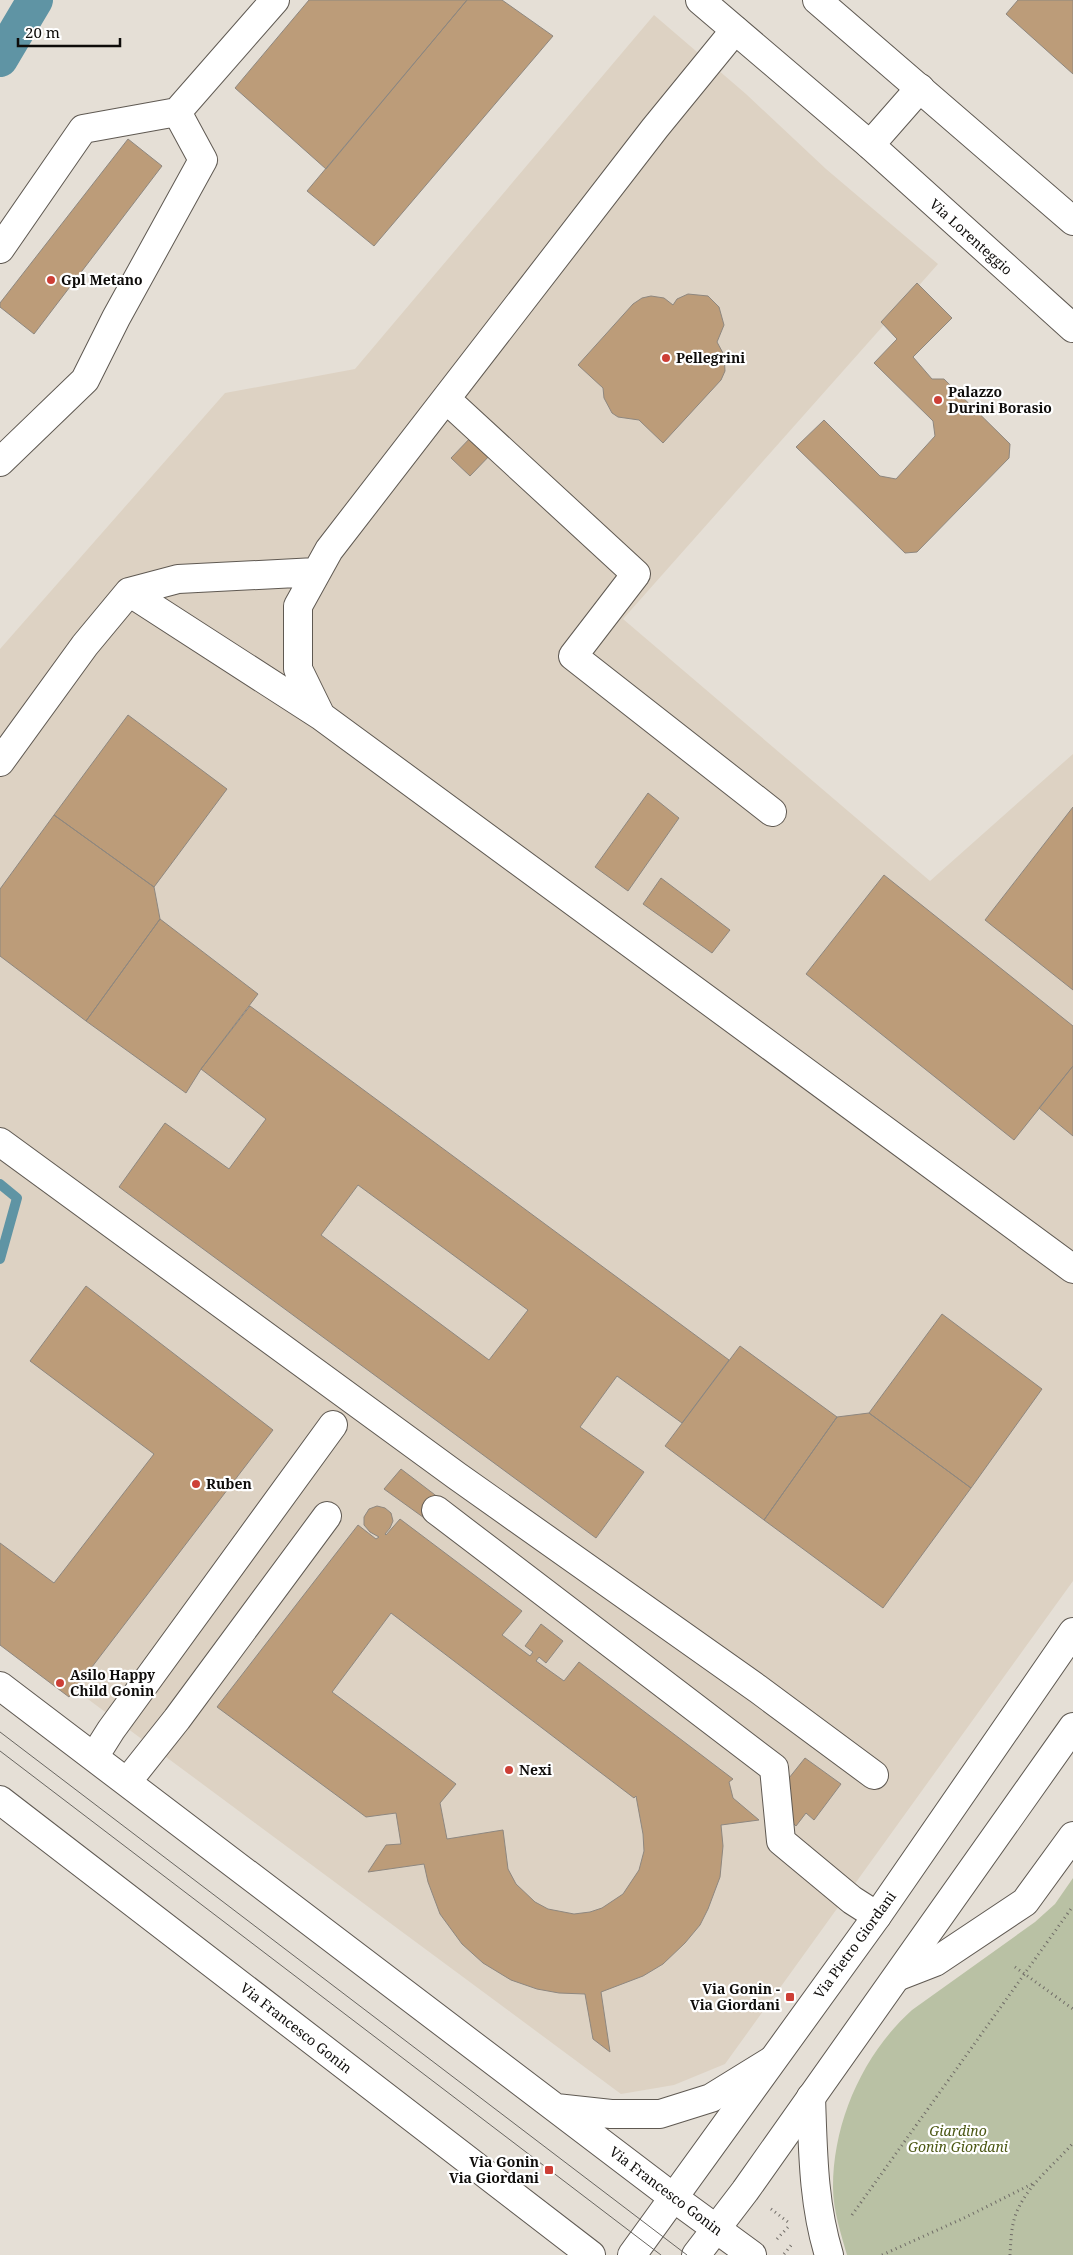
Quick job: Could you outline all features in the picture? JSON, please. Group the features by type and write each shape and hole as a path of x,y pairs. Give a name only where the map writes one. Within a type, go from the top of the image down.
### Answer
{"main road":[{"path":"0,249 82,129 177,112 275,0"},
{"name":"Via Lorenteggio","path":"700,0 870,145 1073,328"},
{"path":"817,0 1073,221"},
{"path":"321,716 298,669 298,606 329,550 655,128 735,30"},
{"path":"870,145 920,88"},
{"path":"0,462 85,380 116,318 203,160 177,112"},
{"path":"446,399 636,574 574,656 772,812"},
{"path":"0,762 84,645 129,592 178,579 316,572"},
{"path":"129,592 321,716 588,910 695,992 1073,1269"},
{"path":"0,1142 457,1476 758,1689 874,1774"},
{"path":"94,1757 111,1730 333,1425"},
{"path":"436,1510 774,1768 781,1841 852,1900 877,1916"},
{"path":"126,1782 177,1719 327,1516"},
{"name":"Via Pietro Giordani","path":"632,2255 877,1916 1073,1632"},
{"name":"Via Francesco Gonin","path":"0,1686 674,2198 752,2255"},
{"path":"696,2255 717,2229 899,1976 1073,1727"},
{"name":"Via Francesco Gonin","path":"0,1800 591,2255"},
{"path":"899,1976 935,1962 1025,1902 1073,1836"},
{"path":"556,2108 611,2114 660,2114 711,2098 771,2061"},
{"path":"811,2098 815,2192 822,2232 829,2255"}],"path":[{"path":"852,2215 1073,1906"},
{"path":"1015,1967 1073,2009"},
{"path":"1010,2255 1011,2234 1017,2210 1034,2183 1073,2143"},
{"path":"882,2255 964,2218 1034,2183"},
{"path":"766,2206 796,2229"}],"shaded area":[{"path":"654,15 746,94 826,169 938,264 623,619 930,881 1073,754 1073,1581 725,2064 674,2085 621,2094 0,1634 0,649 225,393 355,369"}],"green space":[{"name":"Giardino Gonin Giordani","path":"1073,1878 1073,2255 847,2255 834,2204 834,2163 838,2138 845,2114 865,2068 879,2047 912,2010 1035,1922 1055,1904"}],"building":[{"path":"309,0 467,0 326,169 235,88"},
{"path":"467,0 502,0 553,36 374,246 307,191"},
{"path":"1018,0 1073,0 1073,74 1006,14"},
{"path":"128,139 162,166 34,334 0,307 0,303"},
{"name":"Palazzo Durini Borasio","path":"917,283 952,318 913,357 932,379 944,379 1010,444 1009,458 917,552 905,553 796,447 824,420 880,476 896,479 935,436 933,421 874,363 897,339 881,322"},
{"path":"688,294 708,296 719,307 724,325 717,342 724,355 725,371 721,380 663,443 639,420 618,417 612,413 604,398 603,388 578,365 633,304 642,298 651,296 664,298 673,305 677,299"},
{"path":"474,434 493,452 470,476 451,458"},
{"path":"128,715 227,789 154,887 54,815"},
{"path":"648,793 679,818 628,891 595,867"},
{"path":"1073,807 1073,990 985,920"},
{"path":"54,815 154,887 160,919 86,1021 0,956 0,889"},
{"path":"884,875 1073,1026 1073,1066 1014,1140 806,974"},
{"path":"661,878 730,930 712,953 643,904"},
{"path":"160,919 258,994 201,1069 186,1093 86,1021"},
{"path":"250,1006 729,1360 682,1423 617,1376 580,1427 644,1472 596,1538 119,1187 165,1123 229,1169 266,1119 201,1069","holes":["358,1185 528,1310 489,1360 321,1235"]},
{"path":"1073,1066 1073,1136 1039,1108"},
{"path":"86,1286 273,1430 69,1697 0,1645 0,1543 54,1583 154,1454 30,1361"},
{"path":"942,1314 1042,1389 971,1488 869,1413"},
{"path":"740,1346 837,1417 764,1520 665,1446"},
{"path":"869,1413 971,1488 883,1608 764,1520 837,1417"},
{"path":"401,1469 443,1501 427,1520 384,1489"},
{"path":"377,1506 385,1508 391,1513 393,1521 386,1535 400,1519 522,1611 502,1635 530,1656 533,1652 525,1646 541,1624 563,1641 546,1663 539,1657 536,1661 564,1681 579,1662 733,1779 729,1782 733,1798 759,1820 721,1825 723,1846 720,1877 700,1925 685,1943 663,1964 643,1976 601,1992 610,2052 593,2039 585,1994 559,1993 537,1989 511,1980 483,1963 462,1944 440,1914 428,1882 424,1864 368,1872 386,1845 401,1844 396,1813 366,1817 217,1707 358,1525 376,1539 379,1537 370,1532 364,1525 364,1517 369,1509","holes":["391,1613 634,1798 636,1796 644,1851 639,1870 623,1894 602,1908 590,1912 574,1914 548,1909 535,1902 516,1884 508,1869 503,1830 447,1839 440,1803 456,1784 332,1692"]},
{"path":"805,1758 841,1784 814,1820 806,1813 796,1826 791,1821 785,1783"}],"waterway":[{"path":"0,59 35,0"},
{"path":"0,1184 17,1198 0,1259"}],"tram line":[{"path":"0,1732 687,2255"},
{"path":"0,1751 661,2255"}],"place":[{"name":"Gpl Metano","path":"51,280"},
{"name":"Pellegrini","path":"666,358"},
{"name":"Palazzo Durini Borasio","path":"938,400"},
{"name":"Ruben","path":"196,1484"},
{"name":"Asilo Happy Child Gonin","path":"60,1683"},
{"name":"Nexi","path":"509,1770"},
{"name":"Via Gonin - Via Giordani","path":"790,1997"},
{"name":"Via Gonin Via Giordani","path":"549,2170"}]}
